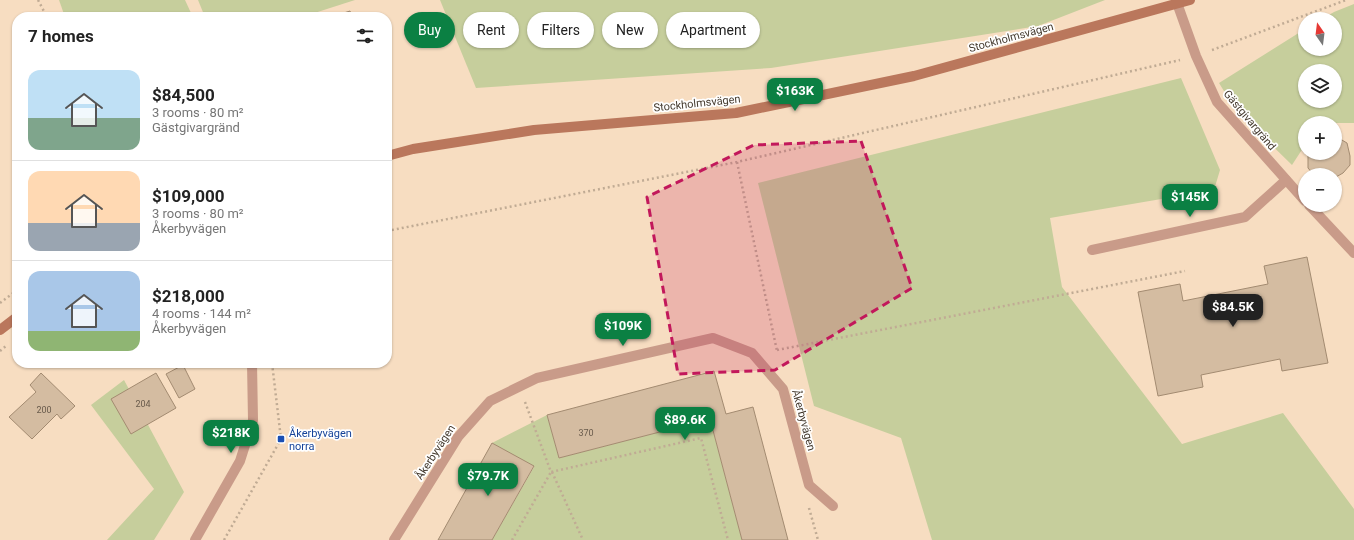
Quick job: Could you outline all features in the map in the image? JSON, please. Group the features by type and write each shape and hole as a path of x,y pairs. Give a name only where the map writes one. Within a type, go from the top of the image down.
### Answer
{"main road":[{"name":"Stockholmsvägen","path":"392,155 413,149 534,130 736,113 914,76 1190,0"},
{"path":"0,330 12,321"}],"street":[{"name":"Gästgivargränd","path":"1177,4 1196,56 1217,102 1298,193"},
{"path":"1092,250 1245,217 1286,180"},
{"path":"1316,212 1354,253"},
{"name":"Åkerbyvägen","path":"394,540 458,437 490,401 537,378 713,338 752,353 783,389 809,485"},
{"path":"195,540 240,461 252,420 252,368"},
{"path":"809,485 833,506"}],"path":[{"path":"38,0 44,12"},
{"path":"392,230 737,162 1196,56 1346,0"},
{"path":"737,162 777,350 766,368"},
{"path":"777,350 1185,271"},
{"path":"0,303 12,294"},
{"path":"224,540 281,439 273,368"},
{"path":"520,387 551,472 584,540"},
{"path":"512,540 551,472 702,438 728,540"},
{"path":"809,485 808,506 818,540"}],"highlighted area":[{"path":"861,141 912,288 775,370 678,374 647,197 754,145"}],"green space":[{"path":"59,0 185,0 191,12 63,12"},
{"path":"198,0 355,0 318,12 203,12"},
{"path":"440,0 1105,0 1038,26 771,68 476,88 455,37 455,12 445,12"},
{"path":"1354,4 1354,123 1342,123 1342,116 1298,116 1298,156 1292,165 1235,109 1219,83 1298,33 1298,56 1342,56 1342,12 1334,12"},
{"path":"1181,78 1220,170 1214,190 1050,218 1062,287 1182,444 1283,413 1354,509 1354,540 932,540 901,438 814,406 758,183"},
{"path":"124,380 184,492 154,540 107,540 154,489 91,405"},
{"path":"547,415 559,458 710,419 742,540 492,540 534,467 492,443"}],"building":[{"path":"1342,140 1347,143 1350,156 1350,165 1343,173 1342,168 1308,168 1308,160 1342,160"},
{"path":"1307,257 1328,363 1282,371 1280,359 1201,375 1203,387 1158,396 1138,292 1180,284 1183,301 1268,284 1264,266"},
{"path":"177,368 184,368 195,389 179,398 166,374"},
{"path":"714,371 726,414 753,407 788,540 742,540 710,419 559,458 547,415"},
{"path":"41,373 75,406 61,419 57,414 32,439 9,417 36,392 30,385"},
{"path":"156,373 176,408 131,434 111,399"},
{"path":"492,443 534,466 492,540 438,540"}],"place":[{"name":"Åkerbyvägen norra","path":"281,439"}]}
